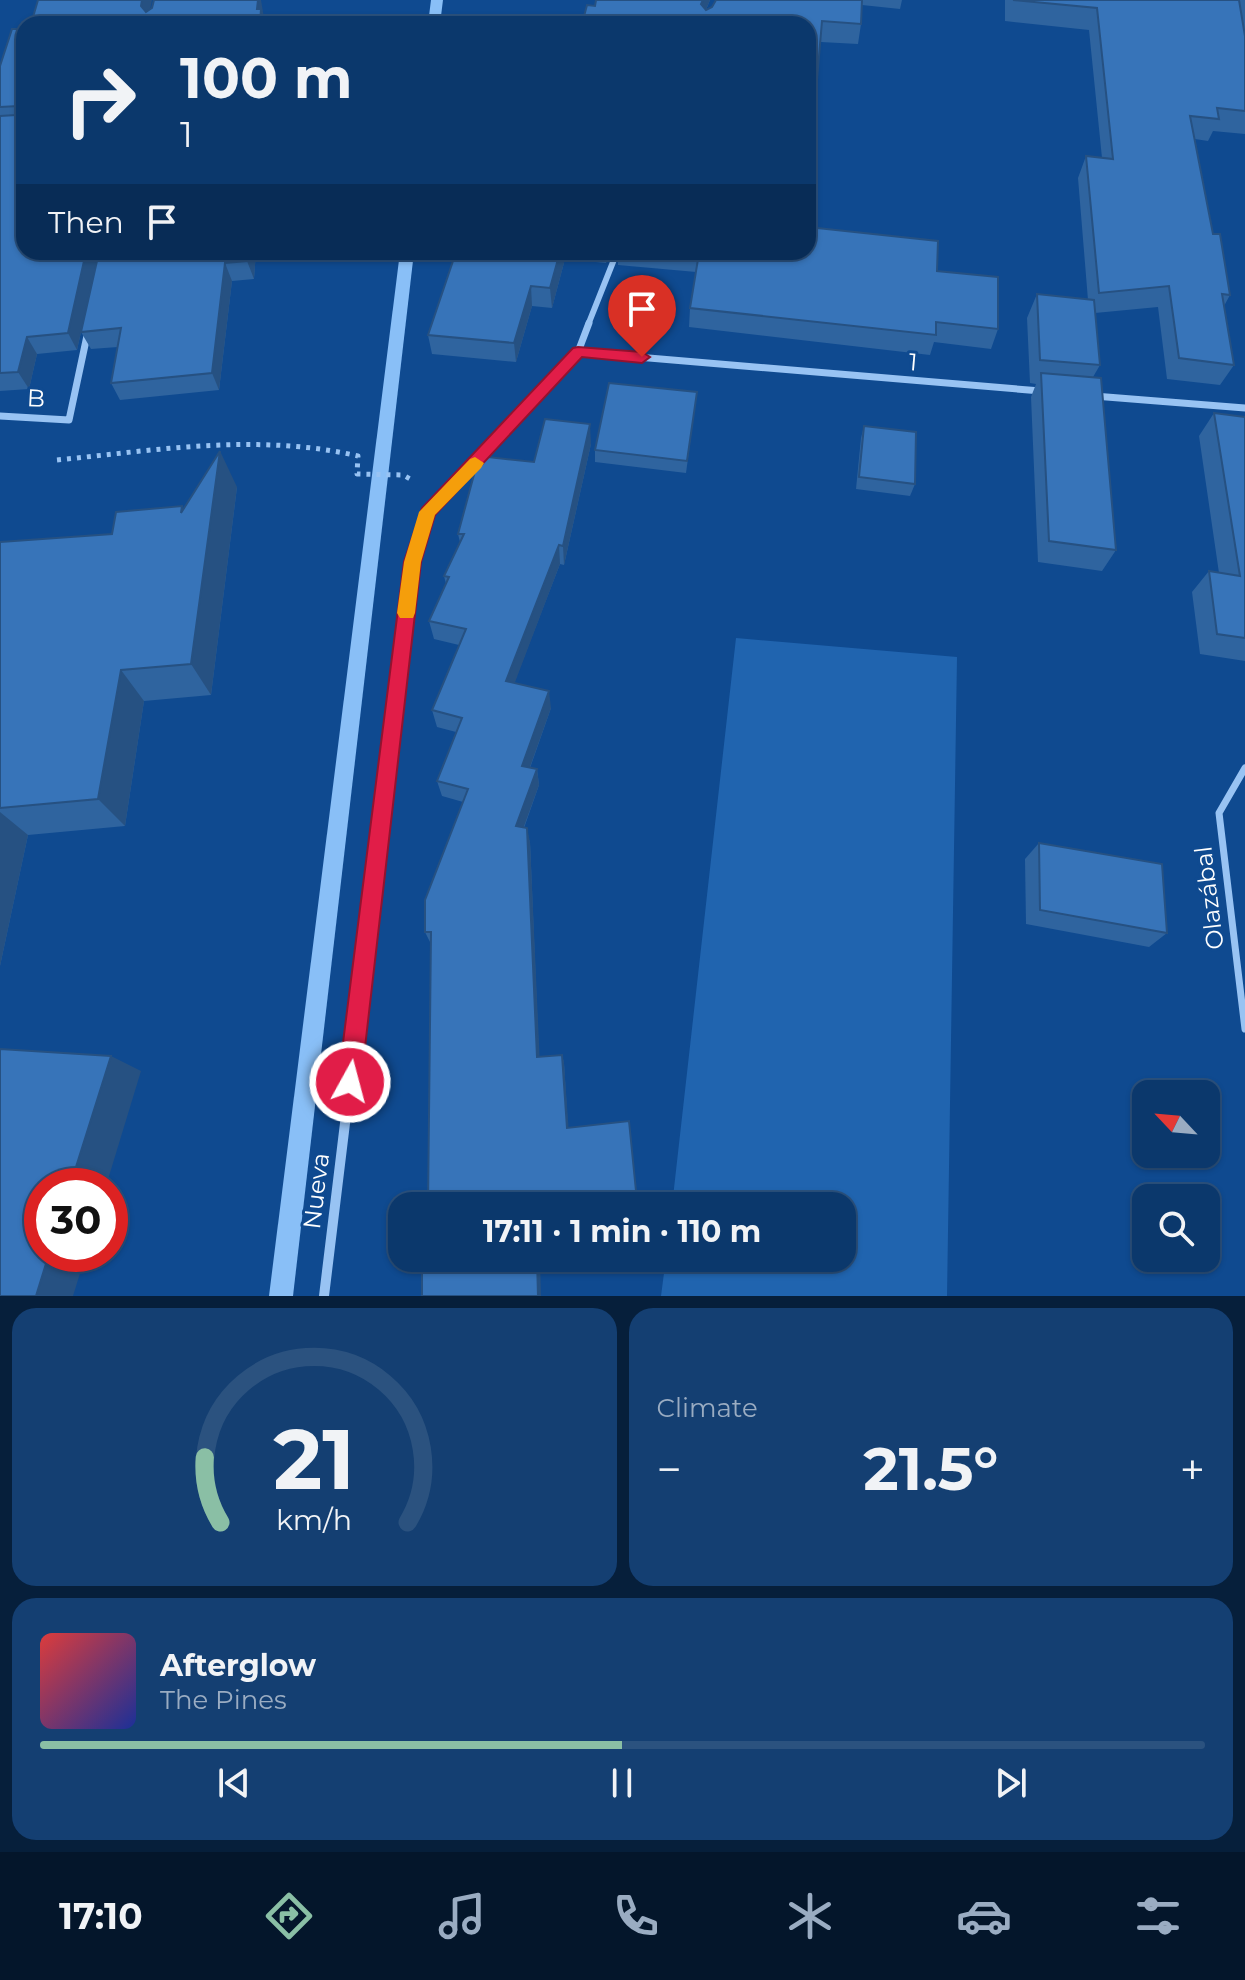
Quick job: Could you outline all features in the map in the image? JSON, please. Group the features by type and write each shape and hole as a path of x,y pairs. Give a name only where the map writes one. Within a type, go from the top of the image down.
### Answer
{"street":[{"name":"Nueva","path":"324,1296 413,562 428,512 578,352 614,260"},
{"name":"B","path":"0,416 69,420 89,328"},
{"name":"1","path":"578,352 1055,392"},
{"path":"1086,395 1245,408"}],"lane":[{"name":"Olazábal","path":"1245,768 1219,813 1245,1029"}],"path":[{"path":"57,460 246,443 341,451 358,456 357,474 403,475"}],"shaded area":[{"path":"736,638 957,657 947,1296 661,1296 664,1272 856,1272 856,1192 674,1192"}],"building":[{"path":"38,0 142,0 141,6 146,12 152,8 154,0 258,0 257,9 261,9 261,16 33,16"},
{"path":"596,0 703,0 701,4 706,10 716,0 862,0 861,24 822,21 816,92 816,16 584,16 587,5 595,6"},
{"path":"1013,0 1239,0 1245,36 1245,111 1217,108 1219,119 1190,116 1213,234 1220,234 1230,295 1222,294 1234,365 1179,358 1169,286 1099,293 1086,156 1113,159 1097,8"},
{"path":"12,29 16,29 16,106 0,107 0,66"},
{"path":"16,115 16,260 84,260 68,333 27,337 18,372 0,373 0,116"},
{"path":"816,228 938,241 937,271 998,277 998,329 936,322 936,335 690,308 698,260 816,260"},
{"path":"97,260 247,260 225,263 212,373 111,383 121,328 81,332"},
{"path":"453,260 558,260 550,288 531,286 514,343 428,335"},
{"path":"1037,294 1094,300 1100,365 1040,360"},
{"path":"1041,373 1101,378 1116,550 1049,541"},
{"path":"609,383 697,392 687,461 595,450"},
{"path":"1214,413 1245,417 1245,638 1217,634 1209,571 1240,576"},
{"path":"545,419 590,424 563,546 559,545 506,681 549,691 522,766 537,769 516,826 527,828 537,1057 562,1055 567,1128 629,1121 636,1191 428,1192 431,932 425,932 425,900 468,789 437,781 462,718 432,710 466,629 429,621 449,577 444,576 464,534 458,534 479,456 534,462"},
{"path":"864,426 916,432 915,484 859,477"},
{"path":"220,451 191,664 121,670 98,799 0,808 0,542 112,534 116,512 182,506 181,513"},
{"path":"1039,843 1162,864 1167,933 1040,910"},
{"path":"0,1049 111,1056 76,1168 24,1168 24,1272 43,1272 36,1296 0,1296"},
{"path":"422,1272 537,1272 538,1296 422,1296"}],"waterway":[{"path":"435,16 437,0"},
{"path":"281,1296 406,260"}],"slow traffic":[{"path":"406,613 413,562 428,512 475,463"}],"route":[{"path":"350,1082 413,562 428,512 578,352 642,357"}]}
